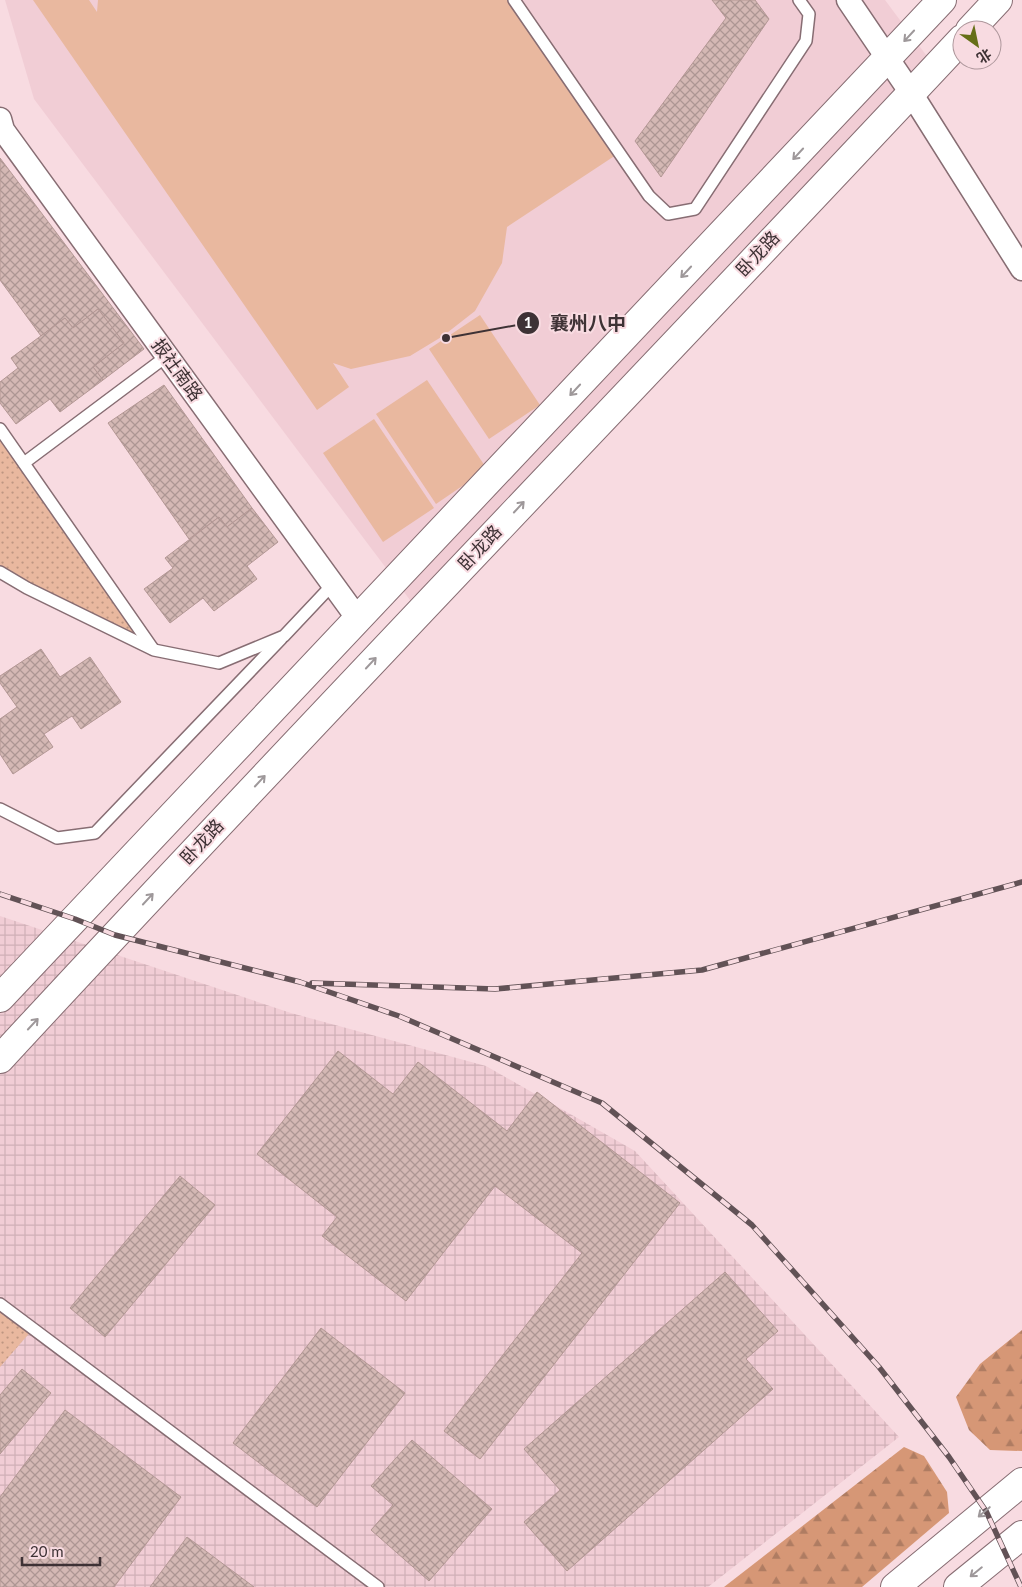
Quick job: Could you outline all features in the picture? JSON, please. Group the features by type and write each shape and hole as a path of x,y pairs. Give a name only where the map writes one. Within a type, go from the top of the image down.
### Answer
{"main road":[{"path":"0,998 942,0"},
{"path":"979,20 998,0"},
{"name":"卧龙路","path":"0,1059 317,720 952,50"},
{"path":"895,1587 1022,1482"},
{"path":"958,1587 1022,1535"}],"street":[{"path":"848,0 911,93 1022,269"},
{"name":"报社南路","path":"0,119 3,130 358,619"}],"lane":[{"path":"514,0 649,196 668,214 696,208 806,41 809,14 799,0"},
{"path":"24,463 167,356"},
{"path":"0,428 154,650"},
{"path":"0,572 27,588 154,650 219,663 284,636"},
{"path":"0,808 56,838 95,833 333,584"},
{"path":"0,1304 378,1587"}],"shaded area":[{"path":"5,0 885,0 935,67 419,612 34,99"},
{"path":"33,0 89,0 97,12 98,0 514,0 619,153 507,227 502,263 475,311 443,336 410,356 351,369 333,363 349,387 317,410"},
{"path":"480,315 540,405 489,439 429,349"},
{"path":"427,380 487,469 436,504 376,414"},
{"path":"374,419 434,508 383,542 323,453"},
{"path":"0,429 154,650 0,572"},
{"path":"0,916 291,1013 486,1066 635,1151 899,1437 708,1587 0,1587"},
{"path":"0,1304 33,1329 0,1367"}],"green space":[{"path":"1022,1330 1022,1451 990,1450 969,1430 956,1397 980,1364"},
{"path":"904,1447 924,1456 947,1492 949,1513 862,1587 724,1587"}],"building":[{"path":"712,0 755,0 769,19 661,177 635,141 726,18"},
{"path":"0,158 144,349 103,380 93,367 124,343 98,309 73,328 65,318 41,336 0,280"},
{"path":"98,309 124,343 93,367 103,380 60,412 50,399 16,424 0,403 0,382 18,368 11,358 65,318 73,328"},
{"path":"164,385 252,508 227,527 219,517 189,539 108,423"},
{"path":"252,508 278,542 247,566 257,579 214,611 203,598 170,623 144,589 173,568 165,558 219,517 227,527"},
{"path":"41,649 60,677 90,657 121,702 81,729 72,716 44,734 53,747 13,774 0,754 0,719 17,707 0,683 0,676"},
{"path":"338,1051 393,1094 418,1062 507,1131 537,1092 680,1203 480,1459 444,1431 582,1253 495,1186 406,1301 322,1236 337,1217 257,1154"},
{"path":"180,1176 215,1205 105,1337 70,1308"},
{"path":"725,1272 778,1331 746,1359 773,1389 567,1571 524,1522 560,1490 524,1449"},
{"path":"321,1328 405,1393 317,1507 233,1443"},
{"path":"22,1369 51,1393 0,1454 0,1395"},
{"path":"65,1410 181,1497 114,1587 0,1587 0,1497"},
{"path":"412,1440 492,1509 429,1581 371,1530 393,1505 371,1486"},
{"path":"187,1537 254,1587 150,1587"}],"railway":[{"path":"312,983 495,989 702,970 1022,882"},
{"path":"0,894 75,919 115,935 300,982 399,1016 602,1103 752,1225 879,1367 949,1457 986,1511 1021,1587"}],"place":[{"name":"襄州八中","path":"446,338"}]}
